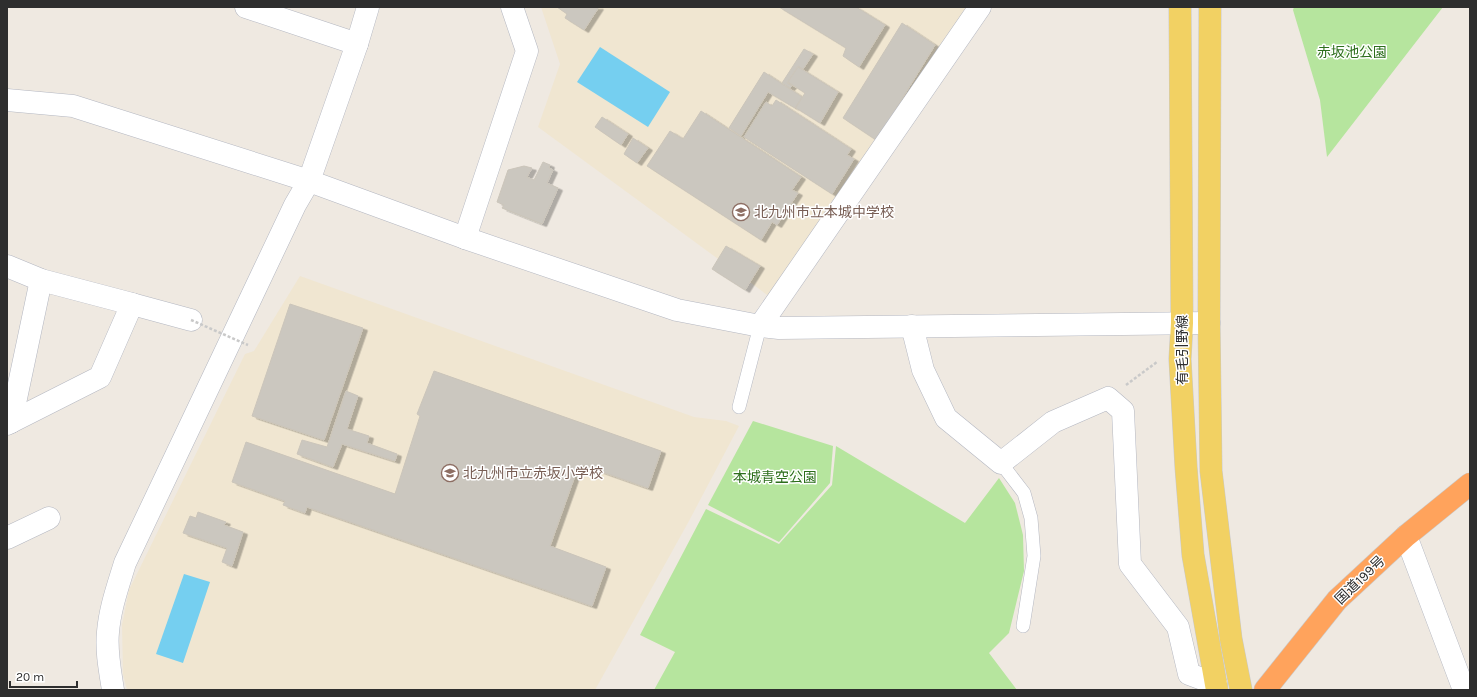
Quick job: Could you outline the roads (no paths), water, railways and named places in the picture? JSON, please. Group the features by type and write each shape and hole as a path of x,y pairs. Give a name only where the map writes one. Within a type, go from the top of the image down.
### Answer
{"highway":[{"name":"国道199号","path":"1265,690 1338,600 1406,536 1470,484"}],"main road":[{"name":"有毛引野線","path":"1180,7 1182,323 1180,359 1193,555 1216,687"},
{"name":"有毛引野線","path":"1210,7 1209,323 1211,471 1231,639 1241,690"}],"street":[{"path":"246,7 357,44"},
{"path":"114,690 108,652 108,632 111,609 125,563 295,205 309,181 357,44 368,7"},
{"path":"465,238 527,51 512,7"},
{"path":"760,326 980,7"},
{"path":"7,100 73,106 309,181 465,238 677,310 760,326 779,328 1209,323"},
{"path":"7,266 41,280 191,320"},
{"path":"9,423 41,280"},
{"path":"9,423 100,378 132,304"},
{"path":"912,326 923,370 946,418 1001,463 1053,422 1108,398 1123,411 1130,564 1178,627 1188,674 1216,687"},
{"path":"7,538 49,518"},
{"path":"1406,536 1464,690"}],"lane":[{"path":"739,407 760,326"},
{"path":"1001,463 1024,493 1031,518 1034,556 1023,626"}],"water":[{"path":"600,47 670,92 648,127 577,82"},
{"path":"184,574 210,582 183,663 156,654"}],"place":[{"name":"北九州市立本城中学校","path":"741,212"},
{"name":"北九州市立赤坂小学校","path":"450,473"}],"park label":[{"name":"赤坂池公園","path":"1352,52"},
{"name":"本城青空公園","path":"775,477"}]}
